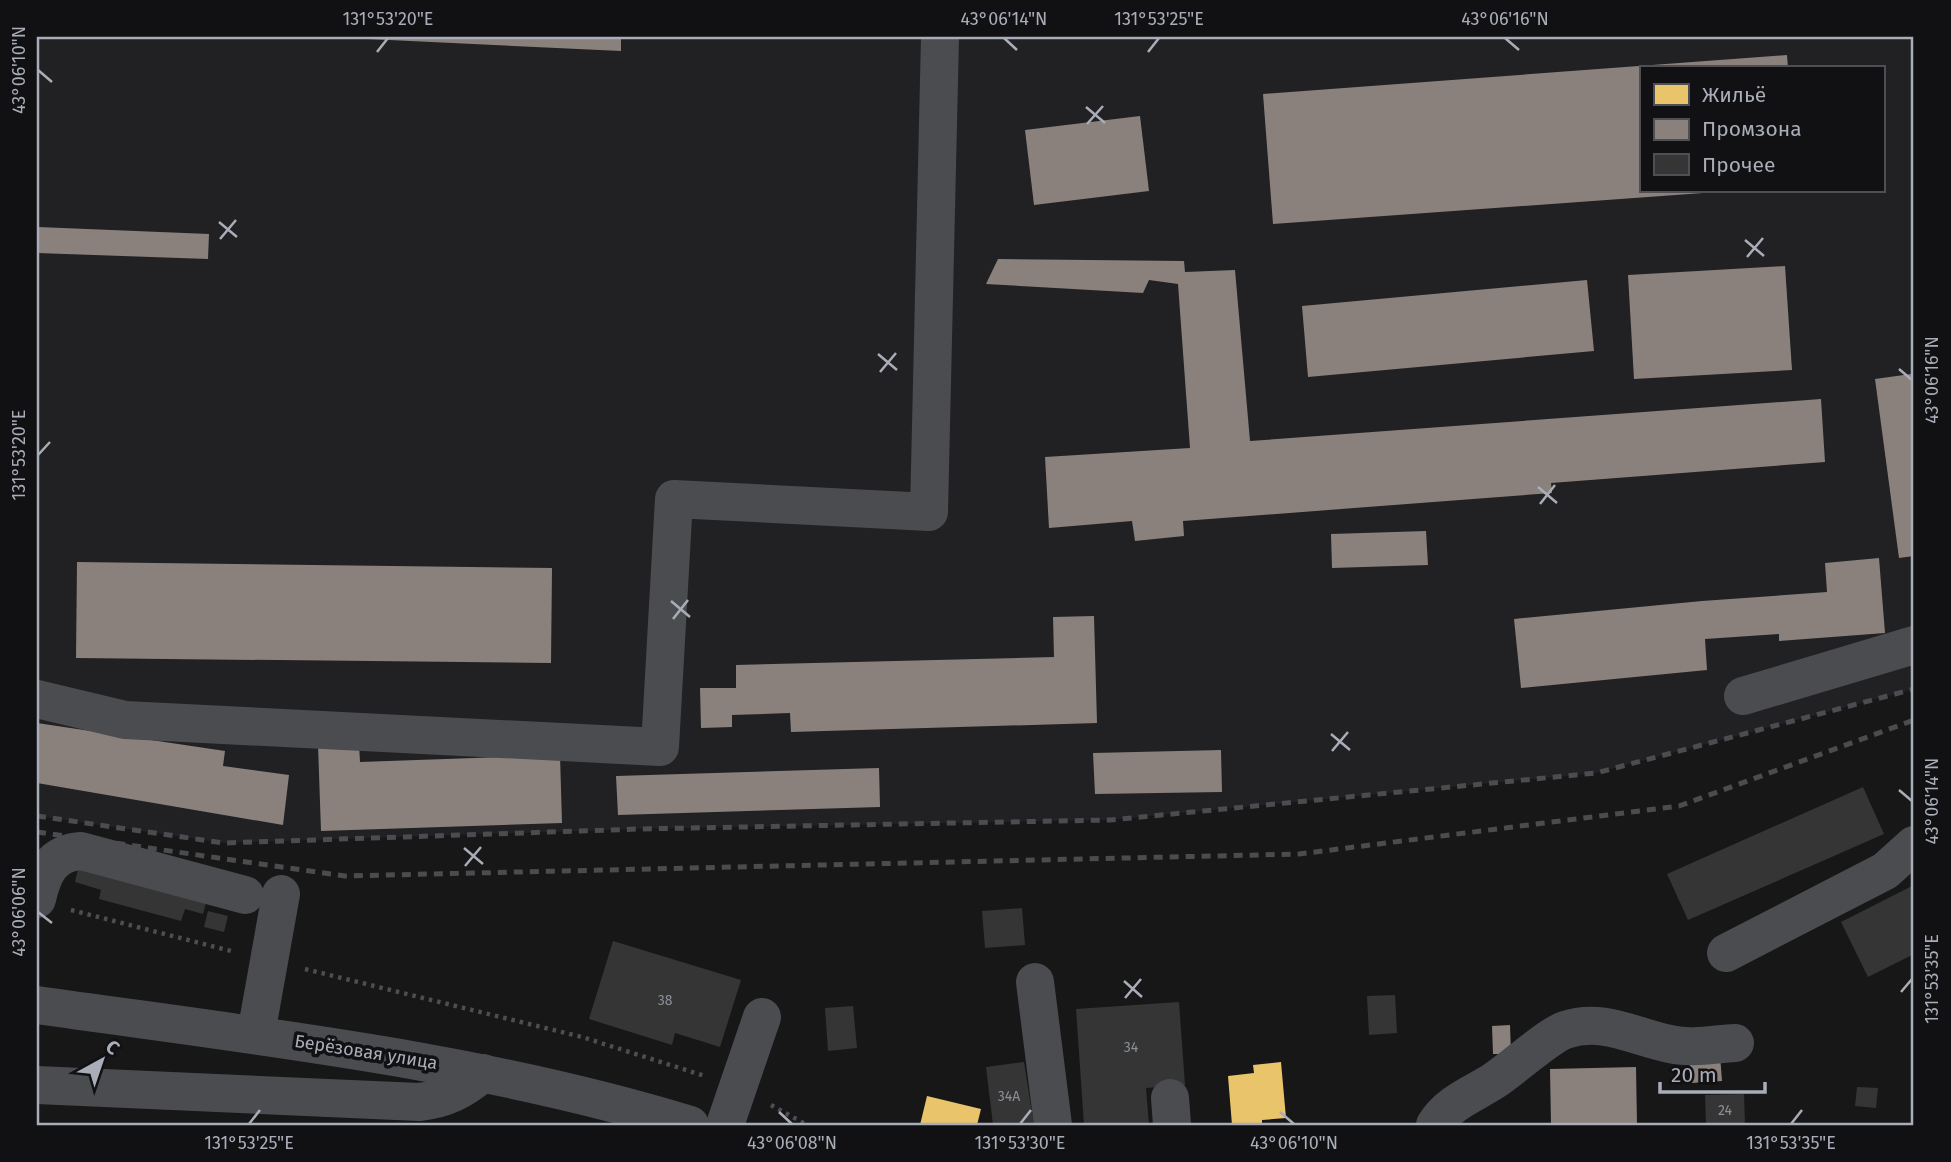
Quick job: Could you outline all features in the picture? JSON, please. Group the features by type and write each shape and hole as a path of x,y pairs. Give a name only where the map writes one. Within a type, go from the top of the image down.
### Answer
{"street":[{"path":"37,699 125,720 660,747 674,499 929,512 940,37"},
{"path":"1743,696 1914,645"},
{"path":"1726,953 1885,871 1914,845"},
{"path":"50,904 40,887 56,858 65,852 81,851 263,894 269,960 256,1034"},
{"path":"1035,982 1053,1125"},
{"name":"Берёзовая улица","path":"37,1005 256,1034 432,1062 580,1094 665,1122"},
{"path":"725,1125 762,1017"},
{"path":"1436,1125 1454,1104 1493,1082 1563,1030 1595,1024 1670,1044 1686,1046 1735,1043"},
{"path":"37,1085 419,1102 447,1098 466,1088 484,1073"}],"path":[{"path":"50,904 582,1037 739,1087 807,1125"}],"shaded area":[{"path":"37,37 1914,37 1914,689 1596,773 1110,820 639,829 224,843 37,816"}],"building: Жильё":[{"path":"1281,1062 1286,1118 1262,1120 1262,1125 1232,1125 1228,1076 1254,1073 1253,1065"},
{"path":"927,1096 981,1109 977,1125 920,1125"}],"building: Промзона":[{"path":"621,37 621,51 368,39"},
{"path":"1787,55 1788,66 1640,66 1640,192 1703,193 1273,224 1263,94"},
{"path":"1140,116 1149,191 1034,205 1025,130"},
{"path":"38,227 209,234 208,259 37,253"},
{"path":"998,259 1184,261 1185,272 1235,270 1250,441 1821,399 1825,462 1551,483 1552,493 1183,521 1184,536 1135,541 1132,521 1049,528 1045,457 1190,448 1178,284 1149,280 1143,293 986,284"},
{"path":"1785,266 1792,370 1634,379 1628,275"},
{"path":"1587,280 1594,351 1308,377 1302,306"},
{"path":"1911,374 1914,397 1914,556 1899,558 1875,379"},
{"path":"1426,531 1428,565 1332,568 1331,534"},
{"path":"1879,558 1885,633 1779,641 1779,634 1705,639 1707,670 1521,688 1514,619 1827,592 1825,563"},
{"path":"77,562 552,568 551,663 76,658"},
{"path":"1094,616 1097,723 791,732 790,713 732,715 732,727 701,728 700,688 736,688 736,665 1054,657 1053,617"},
{"path":"37,723 225,751 223,766 289,775 283,825 37,783"},
{"path":"359,744 360,762 560,755 562,823 321,831 318,745"},
{"path":"1221,750 1222,792 1095,794 1093,753"},
{"path":"879,768 880,807 618,815 616,776"},
{"path":"1510,1025 1511,1054 1493,1054 1492,1026"},
{"path":"1720,1055 1722,1081 1691,1083 1689,1057"},
{"path":"1636,1067 1637,1125 1551,1125 1550,1069"}],"building: Прочее":[{"path":"1863,787 1884,834 1688,920 1667,874"},
{"path":"79,865 207,899 203,914 185,909 181,921 99,899 101,890 75,882"},
{"path":"1914,885 1914,954 1868,977 1841,922"},
{"path":"1022,908 1025,945 985,948 982,911"},
{"path":"208,911 228,916 224,932 204,927"},
{"path":"613,941 741,980 720,1047 675,1033 672,1045 589,1019"},
{"path":"1395,995 1397,1033 1369,1035 1367,996"},
{"path":"1179,1002 1185,1085 1146,1088 1149,1125 1084,1125 1076,1009"},
{"path":"853,1006 857,1048 828,1051 825,1008"},
{"path":"1024,1062 1034,1125 993,1125 986,1067"},
{"path":"1857,1087 1878,1088 1876,1108 1855,1106"},
{"path":"1744,1094 1745,1125 1706,1125 1705,1095"}],"railway":[{"path":"37,816 224,843 639,829 1110,820 1596,773 1914,689"},
{"path":"37,832 345,876 1299,854 1679,806 1914,720"}]}
